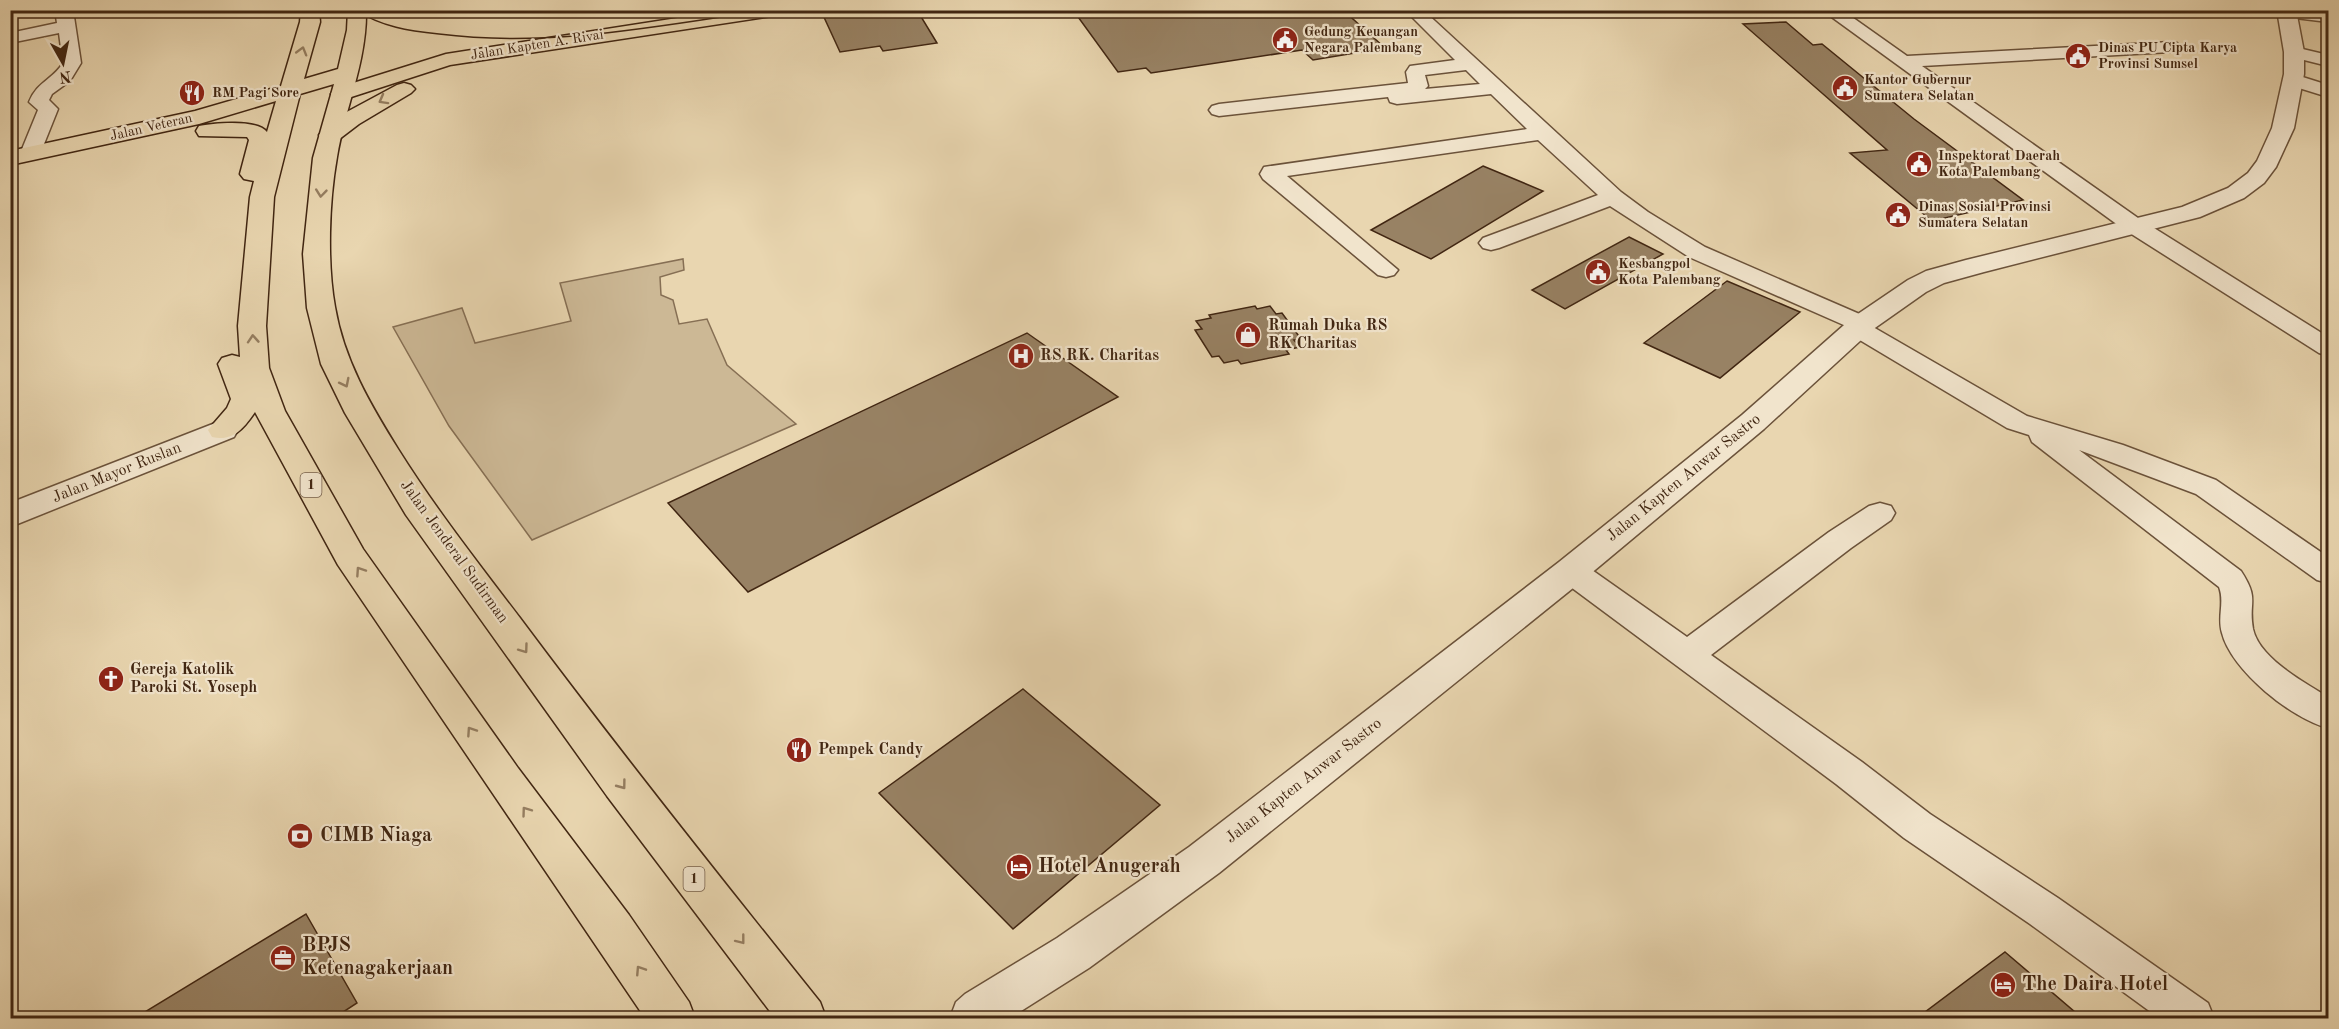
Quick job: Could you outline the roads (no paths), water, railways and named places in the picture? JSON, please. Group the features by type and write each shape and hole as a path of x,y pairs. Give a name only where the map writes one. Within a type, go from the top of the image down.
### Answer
{"main road":[{"name":"1","path":"310,10 310,22 273,149 262,197 252,326 255,368 270,411 350,556 504,780 613,930 672,1018"},
{"name":"Jalan Jenderal Sudirman","path":"357,10 357,30 348,73 330,135 324,168 316,254 321,308 335,364 360,413 418,507 621,784 803,1018"},
{"name":"Jalan Kapten A. Rivai","path":"288,100 348,73 432,47 683,10"},
{"name":"Jalan Kapten A. Rivai","path":"288,100 342,94 446,60 772,10"},
{"path":"330,135 374,105 416,83 461,65 515,48"},
{"name":"Jalan Veteran","path":"10,174 207,131 288,100"},
{"name":"Jalan Veteran","path":"20,156 288,100"},
{"path":"207,131 247,130 256,133 260,141 251,179 245,246 231,324 232,364 246,399 240,412 223,430"},
{"path":"223,430 266,426 283,433"}],"street":[{"path":"1413,10 1613,197 1640,217 1697,252 1859,326 1988,407 2030,427 2113,451 2196,482 2218,493 2328,572"},
{"path":"1830,10 2137,227 2328,348"},
{"path":"2287,11 2328,17"},
{"name":"Jalan Kapten Anwar Sastro","path":"974,1018 982,1010 1013,1003 1073,953 1203,860 1571,571 1753,422 1859,326 1917,286 1935,277 2166,220 2236,193 2256,178 2268,162 2283,128 2293,66 2287,11"},
{"path":"10,38 65,18 72,63 63,77 43,91 39,102 48,108 20,156"},
{"path":"1903,62 2171,47"},
{"path":"2293,66 2328,61"},
{"path":"1219,110 1416,88 1418,86 1415,72 1417,70 1471,64"},
{"path":"2293,66 2328,91"},
{"path":"1274,112 1495,88"},
{"path":"1386,270 1287,190 1271,174 1272,172 1543,133"},
{"path":"1491,243 1613,197"},
{"path":"2030,427 2230,579 2240,597 2237,629 2250,655 2272,676 2328,714"},
{"name":"Jalan Mayor Ruslan","path":"10,516 223,430"},
{"path":"1687,655 1840,540 1880,513"},
{"path":"1571,571 1849,772 1917,826 2044,911 2193,1018"}],"tram line":[{"path":"356,10 375,20 407,30 480,38 563,37 645,28 767,10"}],"place":[{"name":"Gedung Keuangan Negara Palembang","path":"1285,40"},
{"name":"Dinas PU Cipta Karya Provinsi Sumsel","path":"2078,56"},
{"name":"Kantor Gubernur Sumatera Selatan","path":"1845,88"},
{"name":"RM Pagi Sore","path":"192,93"},
{"name":"Inspektorat Daerah Kota Palembang","path":"1919,164"},
{"name":"Dinas Sosial Provinsi Sumatera Selatan","path":"1898,215"},
{"name":"Kesbangpol Kota Palembang","path":"1598,272"},
{"name":"Rumah Duka RS RK Charitas","path":"1248,335"},
{"name":"RS RK. Charitas","path":"1021,356"},
{"name":"Gereja Katolik Paroki St. Yoseph","path":"111,679"},
{"name":"Pempek Candy","path":"799,750"},
{"name":"CIMB Niaga","path":"300,836"},
{"name":"Hotel Anugerah","path":"1019,867"},
{"name":"BPJS Ketenagakerjaan","path":"283,958"},
{"name":"The Daira Hotel","path":"2003,985"}]}
